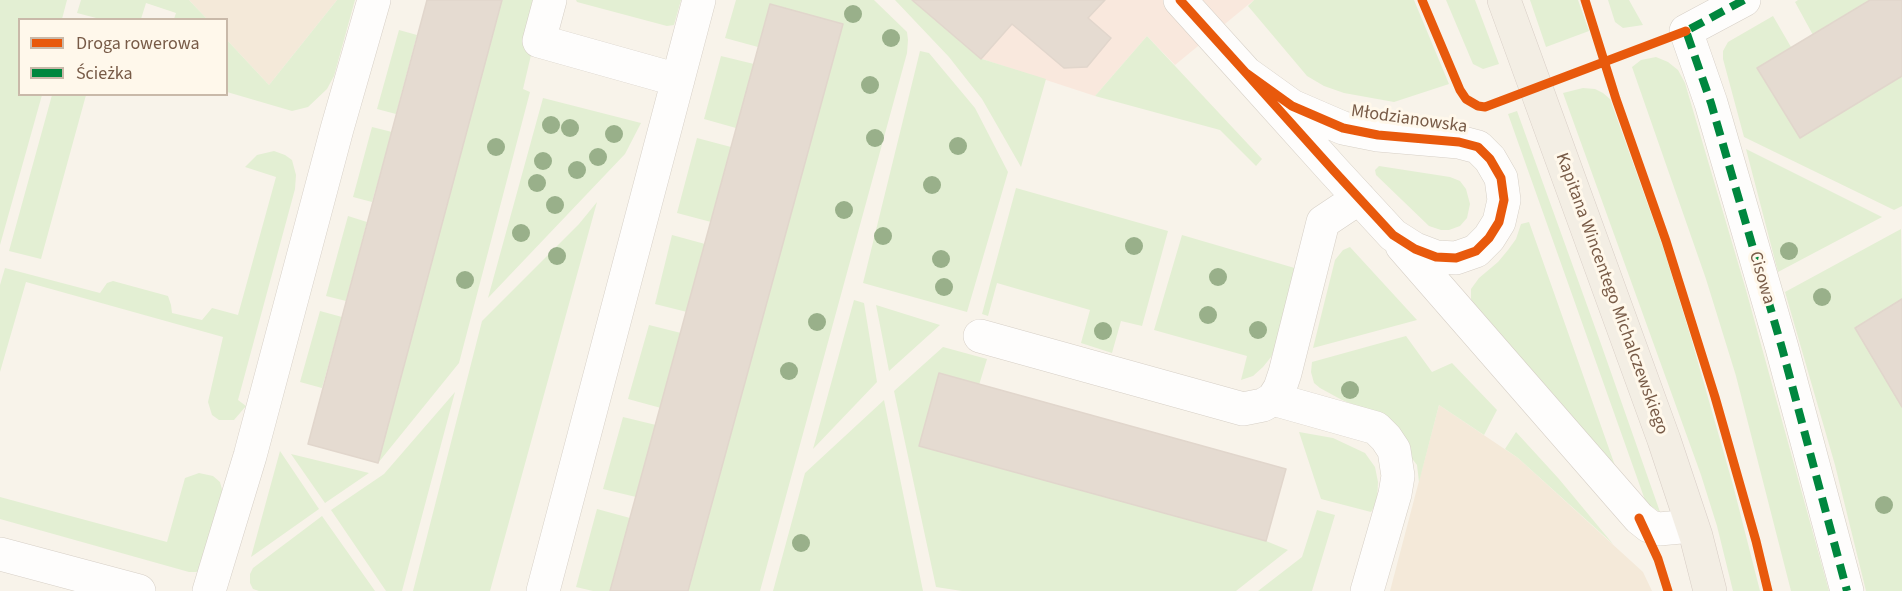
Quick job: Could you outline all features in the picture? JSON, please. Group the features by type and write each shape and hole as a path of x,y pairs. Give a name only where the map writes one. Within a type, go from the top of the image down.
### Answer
{"main road":[{"name":"Kapitana Wincentego Michalczewskiego","path":"1504,0 1664,440 1710,591"}],"street":[{"path":"209,591 250,456 337,129 374,0"},
{"path":"550,0 539,41 678,80"},
{"path":"543,591 699,0"},
{"name":"Młodzianowska","path":"1180,0 1246,74 1393,235 1415,249 1436,257 1456,258 1476,250 1489,238 1499,222 1504,200 1501,178 1490,159 1478,147 1459,142 1378,135 1343,128 1292,106 1246,74"},
{"name":"Cisowa","path":"1744,0 1686,31 1711,103 1782,348 1847,591"},
{"path":"980,336 1243,408 1263,405 1273,399 1285,373 1323,222 1359,198"},
{"path":"1393,235 1639,518 1649,526 1659,529 1692,526"},
{"path":"1273,399 1376,428 1394,450 1398,476 1395,494 1367,591"},
{"path":"0,554 139,591"}],"shaded area":[{"path":"189,0 337,0 269,85 228,41 228,18 206,18"},
{"path":"912,0 1254,0 1175,65 1147,36 1095,96 982,59"},
{"path":"1439,405 1518,458 1643,572 1652,591 1390,591"}],"green space":[{"path":"0,0 67,0 62,18 18,18 18,96 42,96 0,245"},
{"path":"81,0 189,0 206,18 174,18 176,13 146,3 141,18 96,18 77,13"},
{"path":"337,0 355,0 334,76 327,89 308,107 292,111 228,92 228,41 269,85"},
{"path":"502,0 544,0 523,89 530,92 459,363 378,463"},
{"path":"576,0 681,0 674,25 667,26"},
{"path":"736,0 874,0 907,32 907,53 760,591 688,591 842,24 771,4 758,47 725,38"},
{"path":"895,0 913,0 982,59 1046,79 1021,167 982,99 949,57"},
{"path":"1254,0 1414,0 1449,84 1394,102 1344,93 1324,86 1307,76 1248,6"},
{"path":"1446,0 1475,0 1499,64 1483,69 1473,64"},
{"path":"1530,0 1578,0 1589,31 1546,47"},
{"path":"1608,0 1629,0 1643,25 1623,28 1615,22"},
{"path":"1798,0 1870,0 1813,35 1795,2"},
{"path":"1773,16 1791,47 1902,76 1902,206 1894,210 1744,137 1723,59 1723,51 1728,42"},
{"path":"399,30 417,35 396,114 377,109"},
{"path":"1147,36 1262,159 1256,166 1220,130 1095,96"},
{"path":"920,51 929,53 975,108 1008,172 967,312 863,283"},
{"path":"721,56 754,64 736,128 704,119"},
{"path":"1656,57 1668,62 1678,70 1685,83 1746,290 1829,591 1791,591 1736,376 1706,279 1632,67 1641,60"},
{"path":"1583,88 1595,89 1610,99 1663,247 1733,485 1760,591 1733,591 1717,526 1701,475 1563,93"},
{"path":"52,96 86,96 41,259 9,251"},
{"path":"543,98 641,123 625,154 488,298"},
{"path":"1517,111 1660,512 1646,503 1508,114"},
{"path":"372,127 392,132 372,202 353,197"},
{"path":"697,138 731,147 711,222 677,213"},
{"path":"1746,149 1882,217 1778,272"},
{"path":"274,151 292,160 296,175 295,189 238,400 246,406 234,420 219,420 212,415 208,402 223,337 26,282 0,372 0,285 5,268 100,293 107,283 113,281 168,296 172,313 202,320 212,308 238,315 276,177 245,167 257,155"},
{"path":"1379,166 1450,177 1460,181 1466,189 1470,204 1467,218 1460,226 1449,230 1429,226 1376,175 1375,170"},
{"path":"1016,188 1168,231 1142,326 1121,321 1112,353 1081,343 1090,310 997,283 988,316 982,314"},
{"path":"597,202 490,591 413,591 482,321 579,224"},
{"path":"348,216 367,222 346,301 326,296"},
{"path":"1529,222 1619,477 1475,312 1471,289 1508,250 1516,239 1521,224"},
{"path":"1901,229 1902,299 1855,328 1902,407 1902,591 1866,591 1835,465 1785,292"},
{"path":"672,235 705,244 687,312 655,304"},
{"path":"1182,235 1298,269 1279,339 1271,357 1253,376 1241,380 1247,356 1154,330"},
{"path":"1350,247 1417,320 1313,348 1335,260 1343,250"},
{"path":"854,300 864,303 877,382 813,449"},
{"path":"876,305 940,325 889,371"},
{"path":"320,311 342,317 322,388 300,382"},
{"path":"649,325 681,333 661,408 628,399"},
{"path":"1406,336 1432,372 1452,363 1497,410 1484,435 1439,405 1419,482 1417,465 1378,415 1320,388 1314,383 1311,372 1312,362"},
{"path":"943,347 987,359 979,385 920,446 1266,541 1288,550 1236,591 962,591 936,587 894,391"},
{"path":"455,392 402,591 386,591 331,510 384,474"},
{"path":"884,400 923,591 773,591 805,473"},
{"path":"623,417 656,425 636,497 603,489"},
{"path":"1299,432 1333,438 1365,453 1375,467 1378,482 1377,502 1371,512 1321,499"},
{"path":"1516,432 1613,544 1518,458 1505,449"},
{"path":"280,451 319,509 251,557"},
{"path":"291,454 369,473 325,503"},
{"path":"199,473 213,476 220,482 223,493 202,570 196,572 189,572 0,519 0,497 167,542 185,478"},
{"path":"597,509 630,518 610,591 593,591 576,587"},
{"path":"1317,510 1335,515 1312,591 1258,591 1302,557"},
{"path":"322,516 375,591 259,591 253,589 250,574 253,568"}],"building":[{"path":"427,0 502,0 378,463 308,444"},
{"path":"912,0 1105,0 1088,18 1111,38 1087,67 1064,68 1012,24 981,59"},
{"path":"1870,0 1902,0 1902,76 1800,138 1757,68"},
{"path":"770,4 843,24 688,591 610,591"},
{"path":"1902,299 1902,407 1855,328"},
{"path":"939,373 1286,469 1266,541 919,446"}],"marked path":[{"path":"1744,0 1686,31 1711,103 1782,348 1847,591"}],"cycle path":[{"path":"1180,0 1334,171 1393,235 1415,249 1436,257 1456,258 1476,251 1489,238 1499,222 1504,200 1501,178 1490,159 1478,147 1459,142 1378,135 1343,128 1292,106 1246,73"},
{"path":"1422,0 1460,90 1466,99 1485,107 1686,31"},
{"path":"1585,0 1616,99 1666,241 1715,397 1768,591"},
{"path":"1639,518 1658,559 1668,591"}]}
